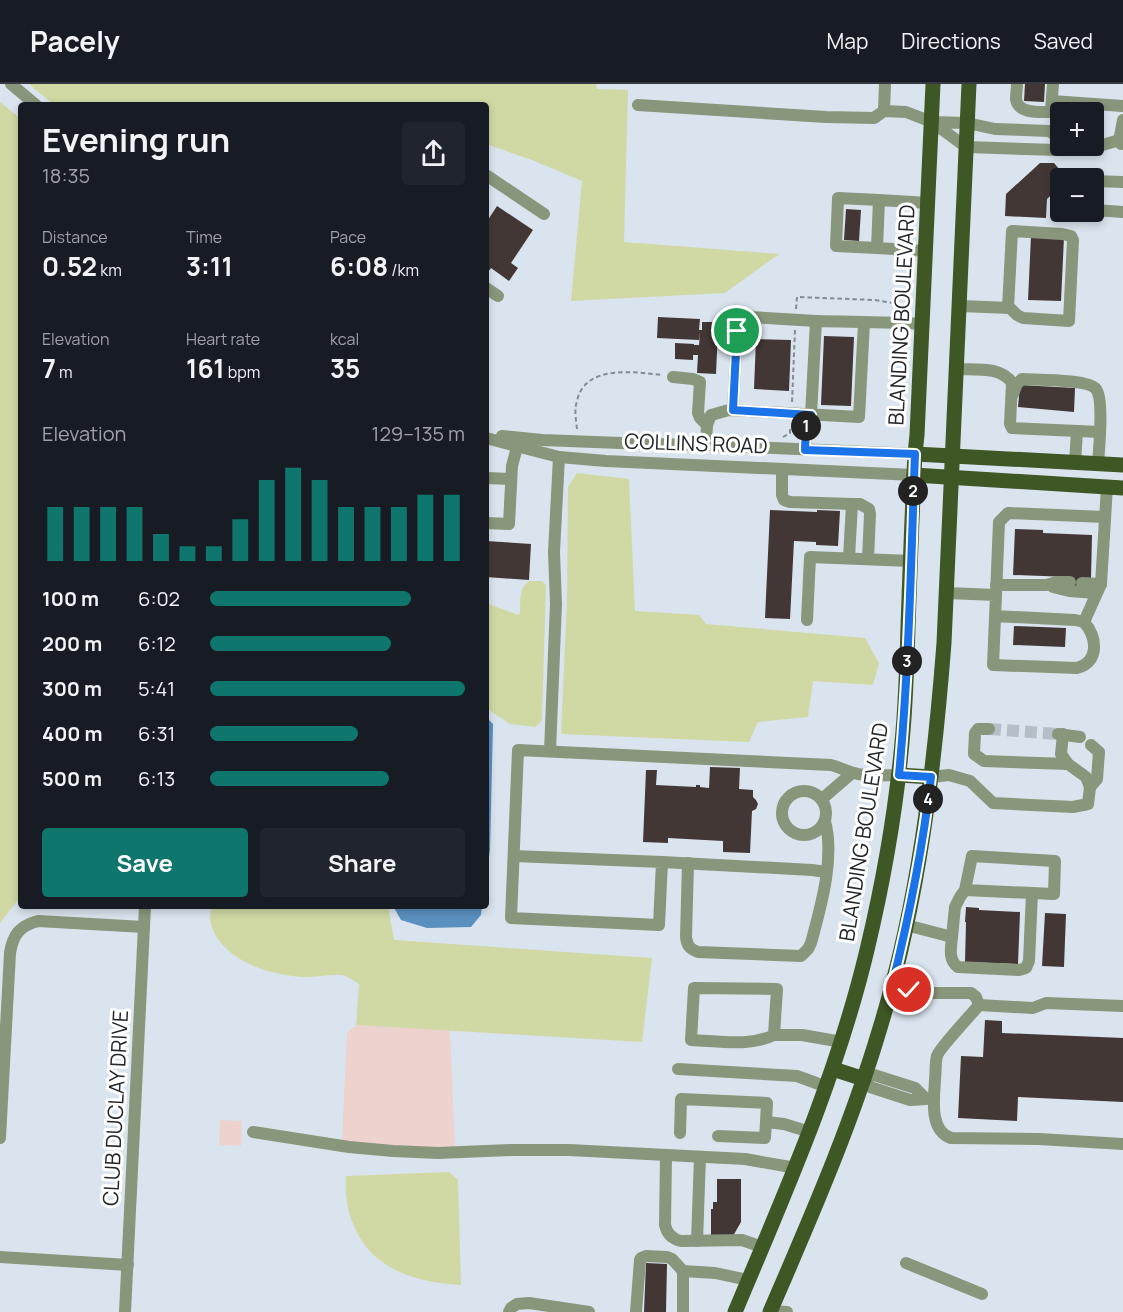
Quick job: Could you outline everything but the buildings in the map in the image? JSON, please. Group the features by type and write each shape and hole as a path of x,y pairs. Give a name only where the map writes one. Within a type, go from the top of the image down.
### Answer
{"main road":[{"name":"BLANDING BOULEVARD","path":"735,1312 796,1168 842,1042 876,910 899,775 904,718 915,454 918,435 933,84"},
{"path":"770,1311 843,1138 881,1027 906,925 926,822 939,707 947,593 969,84"},
{"name":"COLLINS ROAD","path":"915,454 1123,465"},
{"name":"COLLINS ROAD","path":"914,475 1123,488"},
{"path":"899,775 931,777"},
{"path":"833,1069 864,1079"}],"street":[{"path":"11,84 32,102"},
{"path":"884,111 885,84"},
{"path":"1017,84 1016,99 1021,108 1032,111 1050,107"},
{"path":"1051,102 1053,84"},
{"path":"638,105 864,118 874,118 884,111 906,112 932,122 966,147 1050,150"},
{"path":"1104,106 1123,106"},
{"path":"932,122 967,123 995,129 1049,131 1050,119"},
{"path":"1104,145 1122,142 1123,120"},
{"path":"489,177 544,214"},
{"path":"1104,181 1123,182"},
{"path":"926,250 836,246 838,198 929,203"},
{"path":"877,248 879,200"},
{"path":"1104,211 1123,212"},
{"path":"960,306 1008,308 1023,318 1069,321 1073,240 1071,236 1012,231 1008,308"},
{"path":"489,290 498,296"},
{"path":"733,410 737,331 743,320 750,317 923,324"},
{"path":"805,450 806,423 811,415 816,321"},
{"path":"706,445 707,425 711,415 722,411 859,417 864,323"},
{"path":"957,369 1005,372 1019,382 1082,382 1093,386 1099,400 1096,432 1098,464"},
{"path":"999,372 1011,382 1010,424 1012,428 1096,432"},
{"path":"673,377 700,382 698,413 707,425"},
{"path":"1011,399 1019,382"},
{"path":"1075,463 1077,431"},
{"name":"COLLINS ROAD","path":"489,436 915,454"},
{"name":"COLLINS ROAD","path":"489,437 559,458 914,475"},
{"path":"489,523 509,524 512,466 517,447"},
{"path":"550,751 556,604 554,552 559,458"},
{"path":"782,469 784,500 860,504 869,509 868,559"},
{"path":"489,478 511,478"},
{"path":"1084,622 1098,588 1107,487"},
{"path":"849,558 852,504"},
{"path":"995,616 1084,622 1094,645 1091,660 1077,668 993,665 996,590 999,522 1008,513 1105,517"},
{"path":"807,620 810,557 911,561"},
{"path":"947,593 996,590 1057,582 1098,588"},
{"path":"1046,585 1069,591 1098,588"},
{"path":"989,729 978,729 975,733 974,754 984,761 1068,764"},
{"path":"931,777 949,775 970,781 993,803 1073,807 1088,804 1090,787 1086,777 1068,764 1061,754 1061,734 1080,737"},
{"path":"1090,787 1097,779 1099,752 1091,745"},
{"path":"662,862 659,925 511,918 518,750 831,765 852,773 879,776 899,775"},
{"path":"822,799 852,773"},
{"path":"801,790 814,792 822,799 826,808 825,821 817,832 798,834 787,828 782,817 785,800 801,790"},
{"path":"688,863 687,945 698,952 801,956 811,942 826,872 828,847 825,821"},
{"path":"514,856 688,863 826,872"},
{"path":"965,890 1032,893 1054,894 1056,861 972,856 965,890 955,907 952,962 958,967 1019,970 1026,968 1029,961 1032,893"},
{"name":"CLUB DUCLAY DRIVE","path":"125,1312 146,909"},
{"path":"0,1138 10,953 20,929 26,924 38,921 144,927"},
{"path":"906,925 952,937"},
{"path":"892,986 919,993 971,993 974,994 979,1005"},
{"path":"774,1035 777,989 694,988 692,1040 737,1042 764,1040 774,1035 802,1035 842,1042"},
{"path":"979,1005 1033,1008 1046,1003 1123,1006"},
{"path":"979,1005 937,1054 930,1099 940,1132 951,1138 1039,1139 1123,1144"},
{"path":"678,1069 797,1076 827,1087"},
{"path":"864,1079 870,1087 910,1100 930,1099"},
{"path":"680,1133 681,1100 767,1103 765,1138 718,1136"},
{"path":"766,1122 784,1124 810,1132"},
{"path":"253,1132 349,1147 393,1151 438,1153 569,1150 745,1159 796,1168"},
{"path":"666,1155 666,1229 675,1240 742,1240 762,1247"},
{"path":"697,1241 700,1157"},
{"path":"636,1312 639,1263 641,1258 646,1256 669,1258 683,1271 683,1312"},
{"path":"0,1257 128,1265"},
{"path":"906,1263 981,1294"},
{"path":"683,1271 706,1272 748,1280"},
{"path":"509,1312 516,1304 529,1303 589,1312"},
{"path":"770,1311 787,1312"}],"path":[{"path":"577,441 577,399 591,381 603,375 618,372 673,377"}],"shaded area":[{"path":"356,1025 450,1030 455,1149 342,1142 347,1033"},
{"path":"220,1120 242,1121 241,1146 219,1145"}],"green space":[{"path":"29,84 596,84 597,89 628,90 624,242 779,254 725,293 571,301 582,181 489,145 489,102 50,102"},
{"path":"0,102 18,117 18,900 0,923"},
{"path":"577,473 629,479 635,611 699,615 706,624 865,638 879,663 873,685 813,681 808,717 758,722 749,742 561,734 567,601 568,487"},
{"path":"530,581 542,581 546,585 542,718 535,727 510,724 489,710 489,604 518,615 522,591"},
{"path":"211,909 389,909 394,940 652,958 642,1042 356,1025 359,984 342,975 295,976 264,970 249,964 224,946 215,934 210,920"},
{"path":"449,1172 458,1180 461,1285 413,1277 398,1271 372,1254 354,1226 346,1196 346,1176"}],"water":[{"path":"489,720 493,724 489,857"},
{"path":"395,909 482,909 481,915 471,927 427,928 401,920"}],"tunnel":[{"path":"989,729 1058,734"}],"route":[{"path":"737,331 733,410 811,415 806,423 805,450 915,454 906,678 899,775 931,777 926,822 892,986 909,990"}]}
